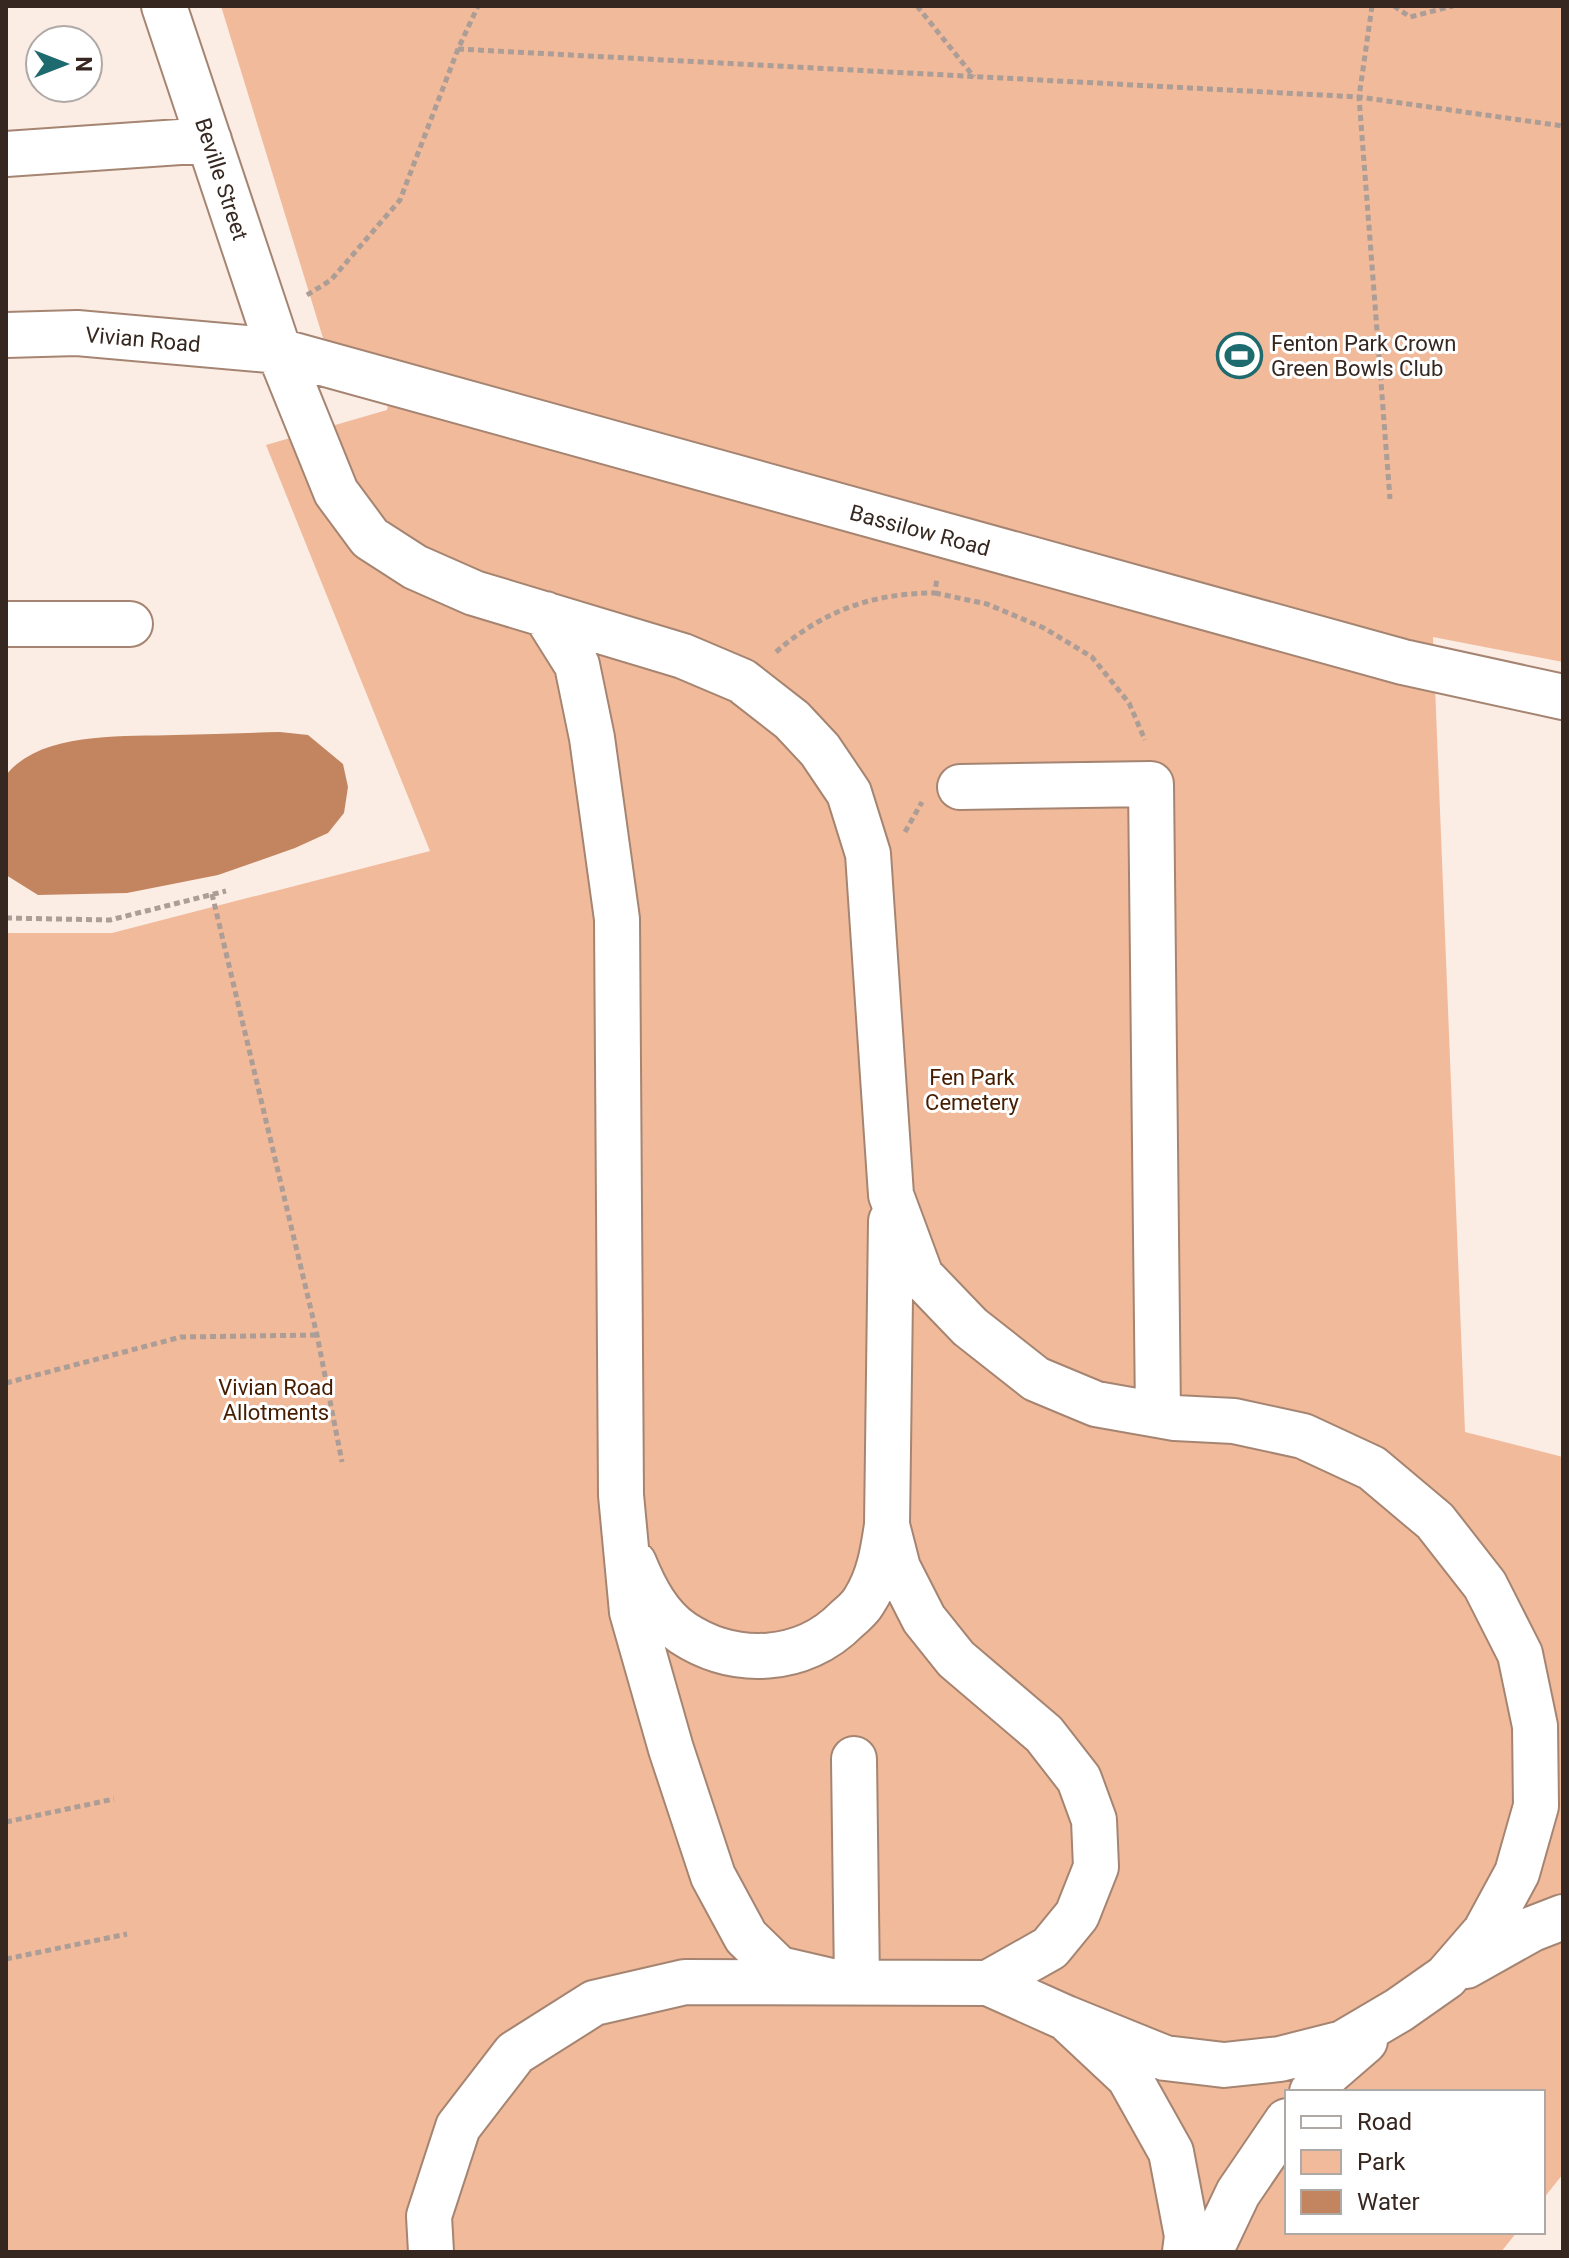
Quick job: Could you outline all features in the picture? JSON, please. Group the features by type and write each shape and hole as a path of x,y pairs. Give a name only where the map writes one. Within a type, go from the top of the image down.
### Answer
{"street":[{"name":"Beville Street","path":"164,6 274,334 336,492 370,538 415,567 474,593 683,656 742,681 792,720 820,750 849,793 868,854 891,1195"},
{"path":"6,154 209,140"},
{"name":"Vivian Road","path":"6,335 274,334"},
{"name":"Bassilow Road","path":"274,334 944,537 1403,662 1563,697"},
{"path":"545,614 577,665 592,738 617,919 623,1527 632,1612 671,1749 713,1876 746,1937 779,1969 846,1982"},
{"path":"6,624 130,624"},
{"path":"960,787 1151,784 1158,1415"},
{"path":"623,1527 635,1565 652,1602 681,1632 717,1651 758,1658 798,1651 835,1632 864,1603 881,1566 887,1525 891,1195"},
{"path":"891,1195 921,1276 970,1327 1036,1379 1096,1404 1158,1415 1234,1421 1303,1436 1372,1468 1435,1521 1485,1585 1520,1654 1563,1702"},
{"path":"887,1525 898,1568 924,1619 956,1659 1044,1734 1079,1779 1094,1820 1096,1867 1077,1915 1050,1948 988,1983"},
{"path":"1446,1977 1485,1932 1517,1873 1536,1806 1535,1726 1520,1654"},
{"path":"846,1982 854,1759"},
{"path":"431,2252 429,2216 458,2127 515,2053 594,2003 685,1982 988,1983 1165,2058 1224,2065 1280,2059 1343,2043 1399,2010 1446,1977 1532,1929 1563,1917"},
{"path":"1314,2090 1328,2073 1399,2010"},
{"path":"1066,2018 1129,2077 1171,2152 1187,2236 1185,2252"},
{"path":"1210,2252 1238,2193 1285,2124"}],"path":[{"path":"274,334 331,280 400,200 458,49 478,6"},
{"path":"917,6 974,77"},
{"path":"1372,6 1359,97 1390,499"},
{"path":"1394,6 1410,17 1453,6"},
{"path":"458,49 1359,97 1563,126"},
{"path":"935,593 944,537"},
{"path":"742,681 803,629 856,603 904,593 935,593 987,604 1044,628 1092,657 1129,703 1144,736 1151,784"},
{"path":"868,854 897,840 909,828 933,788 960,787"},
{"path":"6,918 110,920 226,891"},
{"path":"212,894 317,1335 342,1462"},
{"path":"6,1383 181,1337 317,1335"},
{"path":"6,1822 114,1799"},
{"path":"6,1959 127,1934"}],"green space":[{"path":"221,6 1563,6 1563,662 1433,637 1465,1432 1563,1457 1563,2174 1545,2196 1545,2090 1285,2090 1285,2234 1515,2234 1501,2252 6,2252 6,933 112,933 430,851 266,445 387,410 396,364 331,364"}],"water":[{"path":"280,732 308,735 343,764 348,787 344,813 328,833 218,875 127,893 38,895 6,875 6,775 40,750 84,739 108,737"}],"place":[{"name":"Fenton Park Crown Green Bowls Club","path":"1240,356"}],"park label":[{"name":"Fen Park Cemetery","path":"972,1090"},
{"name":"Vivian Road Allotments","path":"276,1400"}]}
